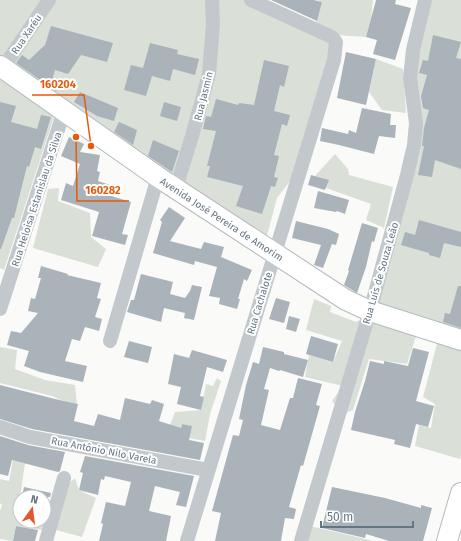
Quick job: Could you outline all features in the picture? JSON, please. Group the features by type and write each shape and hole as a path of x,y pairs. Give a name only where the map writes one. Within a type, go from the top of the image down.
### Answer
{"main road":[{"name":"Avenida José Pereira de Amorim","path":"2,67 158,177 346,300 370,311 461,340"},
{"path":"447,541 461,493"}],"street":[{"name":"Rua Xaréu","path":"2,67 49,0"},
{"name":"Rua Jasmin","path":"176,188 209,74 213,24 212,0"},
{"name":"Rua Cachalote","path":"187,541 274,252 334,60 336,42 332,37 251,0"},
{"name":"Rua Luís de Souza Leão","path":"302,541 370,311 414,145 416,123 410,78 413,50 425,0"},
{"name":"Rua Heloisa Estanislau da Silva","path":"0,309 64,111"},
{"path":"110,340 158,177"},
{"name":"Rua Antônio Nilo Varela","path":"0,427 30,437 208,470"},
{"path":"46,541 64,478"}],"shaded area":[{"path":"0,0 45,0 0,61"},
{"path":"52,0 260,0 331,43 328,68 294,176 277,198 265,243 172,183 8,67"},
{"path":"317,0 373,0 371,18 366,37 335,35 316,22 322,2"},
{"path":"428,0 461,0 461,334 375,304 417,147 414,72"},
{"path":"376,59 403,69 406,113 382,110 369,92"},
{"path":"0,76 54,117 4,270 0,268"},
{"path":"335,154 348,169 349,175 393,187 384,228 366,220 371,204 326,188 328,180 315,176"},
{"path":"59,188 58,201 90,213 91,237 106,249 98,267 33,248 48,189"},
{"path":"314,299 331,306 330,312 356,322 363,318 417,333 407,364 369,359 353,410 343,414 332,401 343,386 305,377 309,355 333,362 342,341 306,330"},
{"path":"438,340 461,348 460,459 415,446 419,425 431,428 435,404 423,397"},
{"path":"0,347 17,350 15,369 45,380 75,385 77,404 0,383"},
{"path":"217,378 221,381 210,414 205,441 189,438 191,426 182,424 179,436 167,433 175,412 201,410 206,384 213,386"},
{"path":"13,460 25,463 21,489 12,489 12,529 15,529 13,541 0,539 0,511 2,505 0,503 0,479 9,481"},
{"path":"75,478 79,490 96,498 82,537 56,530 68,484"},
{"path":"310,526 374,541 306,541"}],"building":[{"path":"271,0 314,0 322,2 317,21"},
{"path":"376,0 396,0 395,4 411,8 395,60 373,54 377,40 366,37"},
{"path":"51,26 113,43 107,62 81,55 68,74 55,70 52,81 60,85 56,91 16,63 22,55 29,60 45,45"},
{"path":"433,35 461,42 456,58 461,59 461,169 435,160 432,177 418,175 424,146 422,146 424,128 429,110 423,108 421,96 427,75 419,73 423,60 428,61"},
{"path":"150,43 178,50 177,54 199,59 195,75 173,69 170,81 152,76 146,96 124,90 131,65 143,68"},
{"path":"346,52 376,59 366,105 337,98"},
{"path":"264,60 289,66 284,87 280,85 274,111 290,115 287,126 282,124 274,155 279,156 274,177 278,178 275,187 271,186 262,214 236,206 243,186 207,177 210,166 207,166 216,131 203,129 206,116 211,117 216,99 238,105 239,103 254,105"},
{"path":"80,92 118,108 114,121 97,116 74,102"},
{"path":"0,102 16,106 11,122 37,129 41,115 51,117 41,149 35,147 29,167 27,166 14,218 12,218 1,249 0,249"},
{"path":"164,102 181,107 177,121 160,116"},
{"path":"362,108 391,114 390,125 396,125 395,138 379,136 374,154 320,141 322,128 348,134 349,130 356,133"},
{"path":"119,122 137,130 133,145 114,132"},
{"path":"69,137 84,144 80,152 100,155 97,171 100,172 98,181 110,185 108,195 131,202 122,234 128,235 125,245 92,236 99,212 61,200 66,183 73,186 80,164 61,156"},
{"path":"153,140 179,151 172,172 148,156"},
{"path":"311,175 329,180 325,190 308,185"},
{"path":"318,191 349,200 345,214 337,211 314,208"},
{"path":"169,207 185,218 170,241 201,249 204,242 224,247 221,257 252,270 247,281 244,279 238,299 240,299 237,309 219,304 220,298 209,296 217,267 195,261 194,265 153,253 162,222 160,220"},
{"path":"419,220 461,232 461,247 444,243 440,258 429,255 429,253 401,245 405,232 415,235"},
{"path":"296,221 328,229 339,234 336,245 332,244 323,268 314,265 321,245 292,238"},
{"path":"362,223 378,228 374,242 372,241 366,267 357,293 344,285"},
{"path":"41,266 68,274 67,275 101,283 97,298 101,299 95,317 102,319 99,331 85,327 80,341 72,339 65,361 87,366 83,382 40,372 24,366 29,351 7,345 11,331 21,333 38,313 28,311 31,298 35,299 41,278 38,278"},
{"path":"141,274 173,282 170,294 185,298 192,285 202,287 194,320 184,318 185,313 164,308 161,322 127,312 131,300 134,300"},
{"path":"458,286 461,286 461,328 443,322 445,313 450,314"},
{"path":"276,298 290,302 284,323 269,319"},
{"path":"289,316 300,319 296,332 286,329"},
{"path":"311,336 338,344 333,362 306,354"},
{"path":"129,341 152,347 148,363 124,357"},
{"path":"263,347 308,360 303,377 270,368 264,389 269,390 261,425 280,430 290,398 293,398 298,378 322,384 316,405 320,406 303,466 301,465 289,507 296,509 294,519 285,518 281,541 215,541 221,513 212,511 233,435 239,436 243,420 239,419 246,385 253,362 259,364"},
{"path":"413,348 429,352 416,401 434,406 428,427 416,424 410,448 394,444 395,440 351,430 370,361 384,364 384,361 408,366"},
{"path":"192,350 227,360 223,372 207,367 200,396 204,397 201,410 177,404 181,387 168,384 174,354 189,358"},
{"path":"0,385 78,404 74,421 94,426 98,414 120,420 125,398 150,404 152,400 164,404 159,421 181,428 182,424 192,426 189,440 204,443 200,460 32,429 0,419"},
{"path":"0,436 28,445 65,452 60,471 58,472 12,460 8,476 0,474"},
{"path":"85,456 194,476 186,507 176,505 180,492 155,486 149,511 171,516 166,541 99,541 103,524 101,523 106,502 125,506 131,482 105,476 104,480 101,479 98,495 79,490 83,473 80,472"},
{"path":"332,487 385,498 421,508 421,505 432,508 423,541 389,541 366,534 365,538 322,528"},
{"path":"15,529 38,530 35,541 13,541"}],"place":[{"name":"160282","path":"76,137"},
{"name":"160204","path":"91,146"}]}
